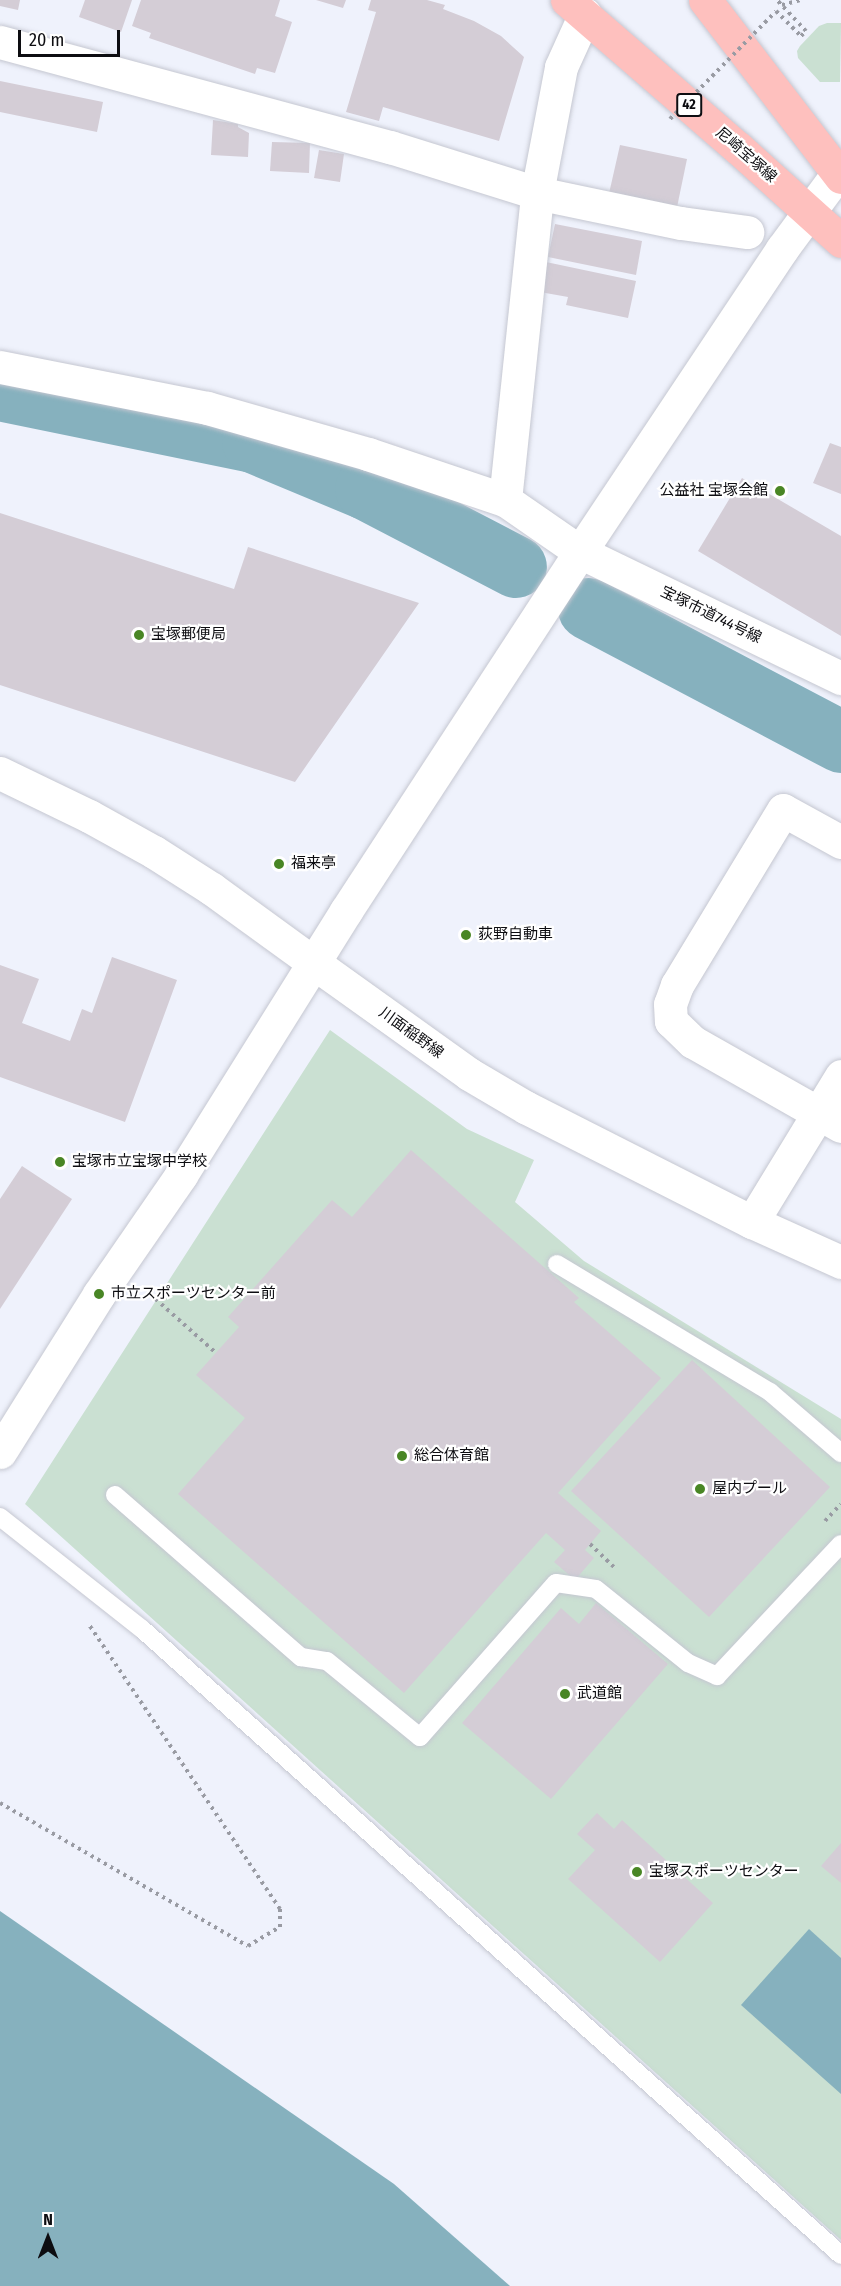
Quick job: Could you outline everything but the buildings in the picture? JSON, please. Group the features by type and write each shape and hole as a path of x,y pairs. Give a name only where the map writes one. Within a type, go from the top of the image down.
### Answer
{"main road":[{"path":"705,0 840,173"},
{"name":"尼崎宝塚線","path":"576,7 810,211 841,241"}],"street":[{"path":"505,500 537,193 561,67 576,7"},
{"path":"0,42 390,147 537,193 681,223 747,232"},
{"path":"0,1452 99,1294 181,1175 314,963 580,552 782,249 840,173"},
{"name":"宝塚市道744号線","path":"0,367 207,408 369,453 505,500 580,552 841,678"},
{"name":"川面稲野線","path":"0,773 89,816 154,852 212,889 469,1074 527,1108 752,1222 841,1262"},
{"path":"830,1120 693,1042 671,1021 670,1004 678,985 783,810 841,842"},
{"path":"752,1222 830,1120 841,1076"}],"lane":[{"path":"557,1264 770,1392 841,1453"},
{"path":"115,1495 301,1657 327,1661 420,1737 556,1583 596,1589 688,1663 717,1676 841,1544"},
{"path":"0,1517 142,1629 841,2255"}],"path":[{"path":"670,119 776,11 801,36 806,31 777,0"},
{"path":"784,7 801,0"},
{"path":"150,1294 216,1353"},
{"path":"816,1530 841,1504"},
{"path":"590,1544 616,1568"},
{"path":"0,1803 248,1946 280,1927 280,1910 83,1615"}],"green space":[{"path":"827,23 841,23 840,82 820,82 798,58 797,51 800,46 819,26"},
{"name":"宝塚スポーツセンター","path":"330,1030 467,1129 534,1160 515,1202 584,1261 841,1419 841,2240 25,1504"}],"water":[{"path":"0,1911 394,2184 510,2286 0,2286"},
{"path":"809,1929 841,1958 841,2094 741,2005"}],"waterway":[{"path":"0,390 253,442 366,489 516,567"},
{"path":"589,609 841,742"}],"place":[{"name":"公益社 宝塚会館","path":"780,491"},
{"name":"宝塚郵便局","path":"139,635"},
{"name":"福来亭","path":"279,864"},
{"name":"荻野自動車","path":"466,935"},
{"name":"宝塚市立宝塚中学校","path":"60,1162"},
{"name":"市立スポーツセンター前","path":"99,1294"},
{"name":"総合体育館","path":"402,1456"},
{"name":"屋内プール","path":"700,1489"},
{"name":"武道館","path":"565,1694"},
{"name":"宝塚スポーツセンター","path":"637,1872"}]}
